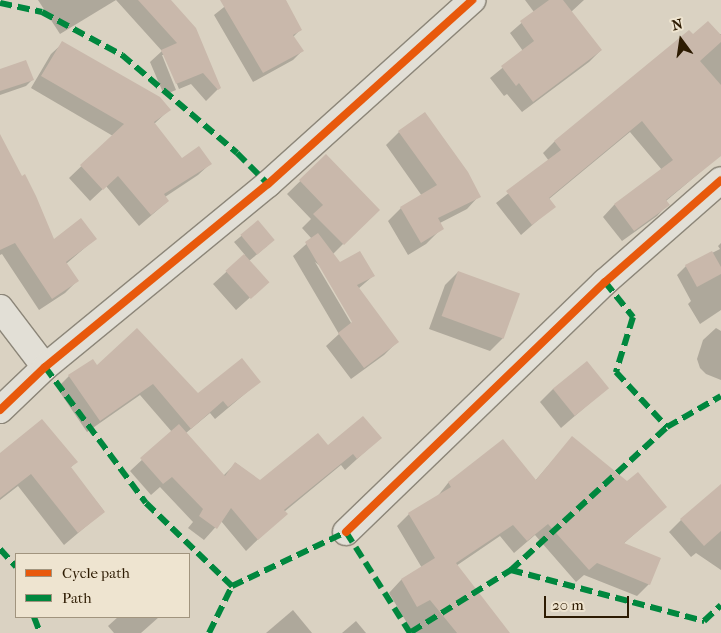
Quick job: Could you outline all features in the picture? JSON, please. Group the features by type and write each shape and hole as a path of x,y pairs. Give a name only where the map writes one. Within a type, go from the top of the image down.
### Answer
{"street":[{"path":"0,410 44,367 268,184 472,0"},
{"path":"346,532 605,282 721,180"},
{"path":"0,308 44,367"}],"building":[{"path":"138,0 171,0 196,28 221,88 218,90 203,73 176,84 161,50 177,43"},
{"path":"220,0 286,0 302,30 293,35 304,51 263,73"},
{"path":"549,0 563,0 602,50 533,102 519,83 516,86 501,66 534,41 520,21"},
{"path":"708,21 721,35 721,42 700,61 721,85 721,156 666,200 670,205 634,231 614,204 673,160 642,121 549,198 556,207 532,225 506,191 561,150 554,141 689,30 693,34"},
{"path":"62,41 160,97 171,110 154,122 182,158 199,146 212,164 164,194 169,201 151,215 118,176 103,190 80,165 124,124 41,76"},
{"path":"26,60 34,80 0,91 0,69"},
{"path":"425,112 468,172 481,197 438,218 444,229 421,243 400,207 437,185 398,131"},
{"path":"0,134 22,176 25,174 54,239 81,218 97,239 66,262 79,281 52,299 15,243 0,250"},
{"path":"326,154 380,210 344,245 313,214 323,205 299,180"},
{"path":"258,220 275,240 257,255 240,235"},
{"path":"318,233 340,262 360,251 375,276 357,285 399,342 364,368 338,333 352,322 305,242"},
{"path":"712,251 721,267 721,274 697,287 685,265"},
{"path":"244,254 269,282 251,299 225,271"},
{"path":"458,271 520,294 504,339 442,316"},
{"path":"137,328 198,393 242,358 261,382 228,407 223,401 191,429 153,384 100,421 68,375 93,359 97,365"},
{"path":"587,361 609,388 575,416 553,389"},
{"path":"363,416 382,438 357,459 353,454 284,510 288,514 258,540 231,508 217,529 199,516 203,509 172,477 163,484 140,458 179,424 225,476 235,462 260,480 318,433 328,445"},
{"path":"42,419 78,462 71,467 105,512 78,533 31,474 0,498 0,453"},
{"path":"572,436 627,481 638,472 667,507 624,543 661,558 650,585 597,563 589,570 548,524 527,541 513,525 456,563 510,633 457,633 430,600 417,607 401,579 435,558 408,513 451,487 448,482 503,439 536,480"},
{"path":"721,484 721,531 704,546 680,519"}],"marked path":[{"path":"0,3 42,12 122,55 237,153 268,184"},
{"path":"605,282 633,317 616,372 667,427 721,396"},
{"path":"45,367 146,503 232,586 346,532 410,633"},
{"path":"511,570 667,427"},
{"path":"0,549 15,566"},
{"path":"411,632 511,570 704,621 721,605"},
{"path":"209,633 232,586"},
{"path":"34,618 40,633"}],"cycle path":[{"path":"0,410 45,367 268,184 472,0"},
{"path":"346,532 605,282 721,180"}]}
